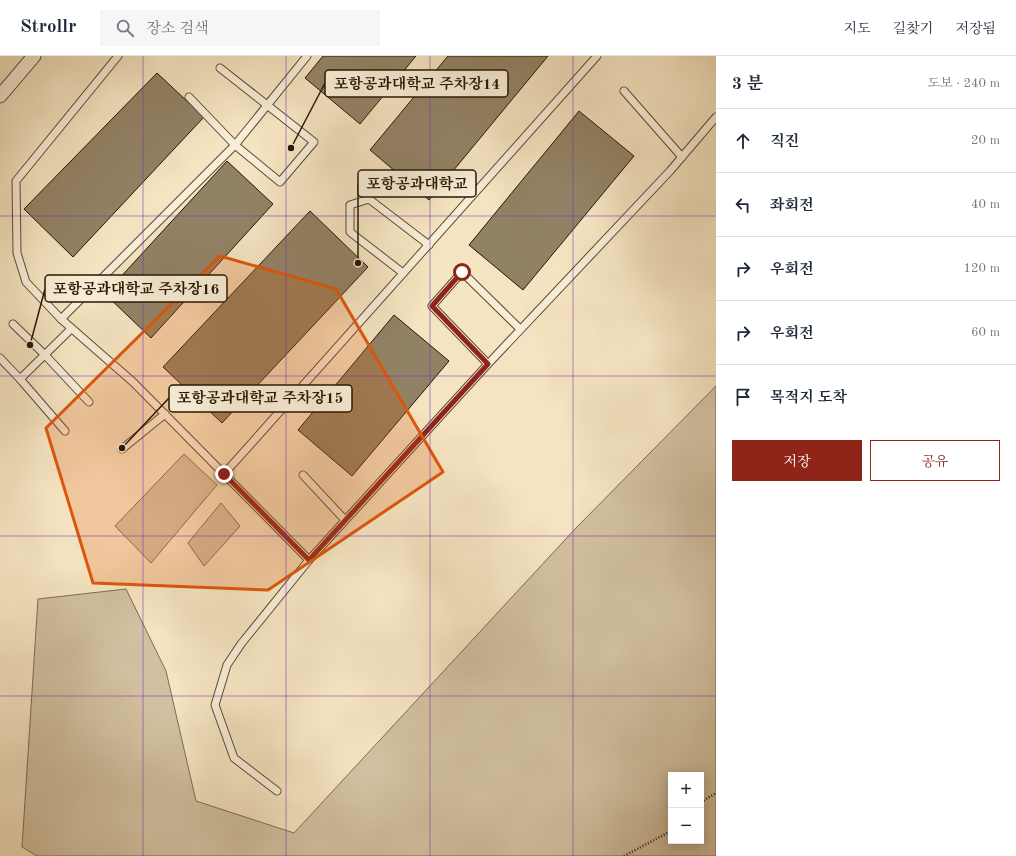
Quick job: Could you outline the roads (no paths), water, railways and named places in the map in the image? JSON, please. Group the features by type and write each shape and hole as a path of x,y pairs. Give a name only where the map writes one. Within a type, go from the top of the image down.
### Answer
{"street":[{"path":"0,96 34,56"}],"lane":[{"path":"118,56 16,181 17,252 26,282 60,320 133,382 309,560"},
{"path":"60,320 235,145 307,56"},
{"path":"224,474 597,56"},
{"path":"189,97 235,145 280,182 314,142 266,106 220,68"},
{"path":"624,91 682,157"},
{"path":"277,791 234,758 215,704 226,665 240,644 309,560 520,329 682,157 716,117"},
{"path":"403,273 350,232 350,205 369,199 429,245"},
{"path":"488,364 432,306 462,272 520,329"},
{"path":"13,324 45,354 89,402"},
{"path":"20,380 71,329"},
{"path":"0,358 65,431"},
{"path":"122,449 165,414"},
{"path":"303,475 345,520"}],"place":[{"name":"포항공과대학교 주차장14","path":"291,148"},
{"name":"포항공과대학교","path":"358,263"},
{"name":"포항공과대학교 주차장16","path":"30,345"},
{"name":"포항공과대학교 주차장15","path":"122,448"}]}
